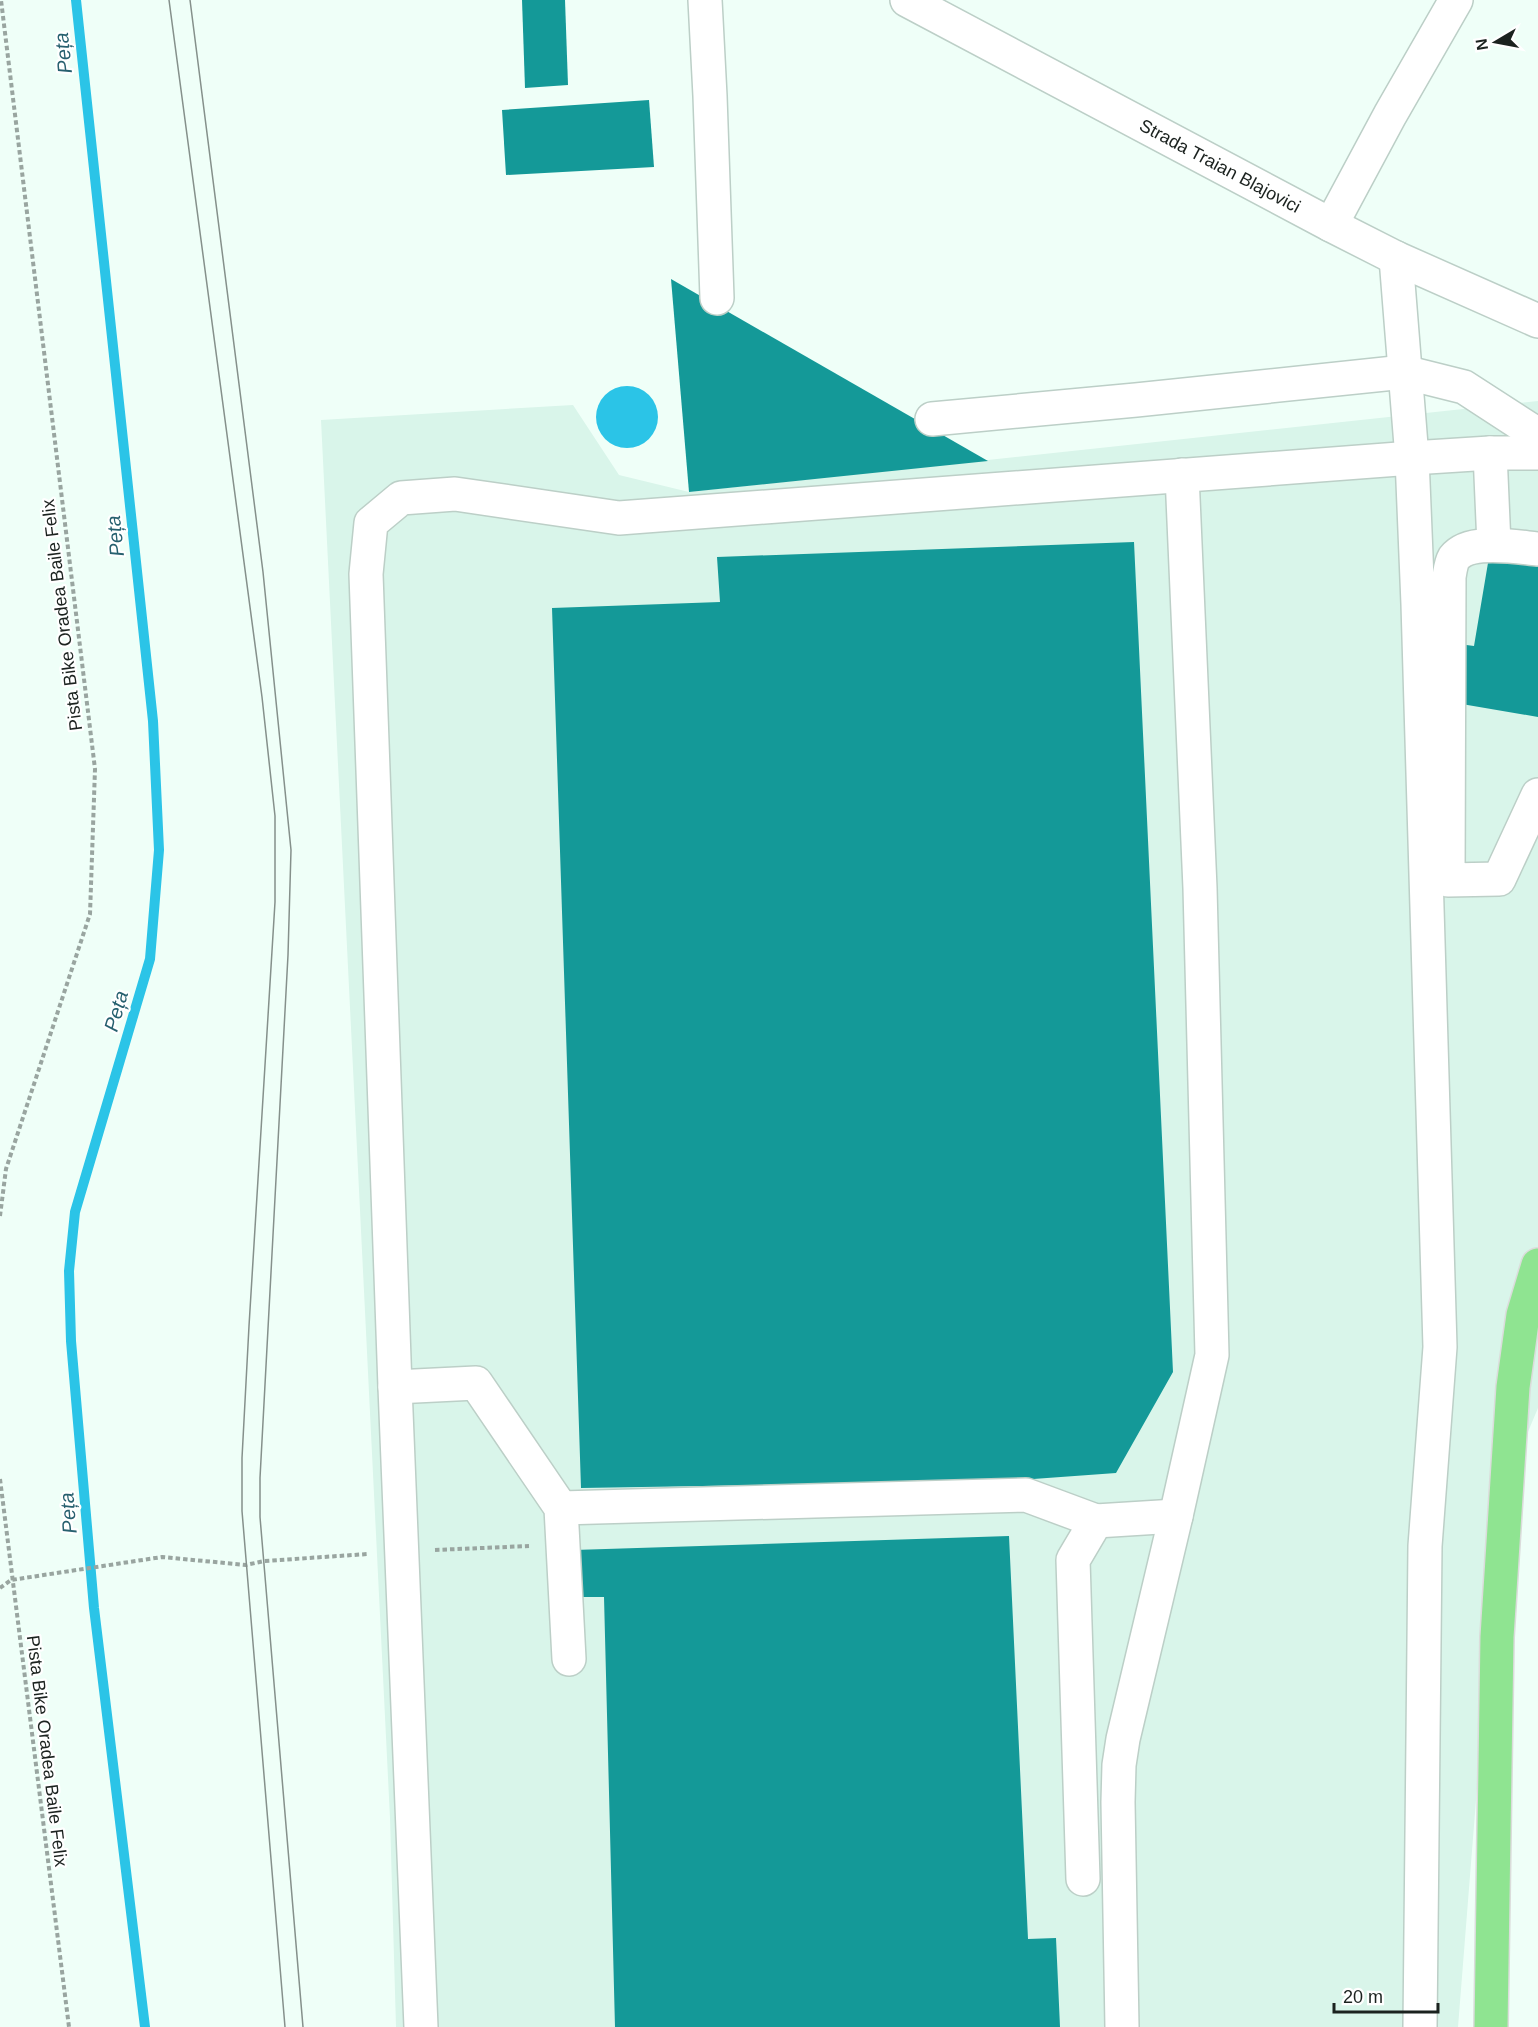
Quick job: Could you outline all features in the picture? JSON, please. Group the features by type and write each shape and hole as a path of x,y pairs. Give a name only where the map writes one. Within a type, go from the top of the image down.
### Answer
{"highway":[{"path":"1491,2027 1497,1637 1513,1387 1523,1315 1538,1265"}],"street":[{"path":"705,0 717,298"},
{"name":"Strada Traian Blajovici","path":"907,0 1331,225 1396,258 1538,321"},
{"path":"1331,225 1390,115 1456,0"},
{"path":"1396,258 1412,458 1437,880"},
{"path":"932,419 1404,372 1464,387 1538,435"},
{"path":"1490,453 1538,442"},
{"path":"1490,453 1494,545"},
{"path":"421,2027 403,1552 394,1387 366,574 371,522 402,498 455,494 620,518 1412,458 1490,453 1538,453"},
{"path":"1122,2027 1119,1765 1212,1355 1200,888 1182,475"},
{"path":"1420,2027 1425,1546 1440,1347 1437,880 1449,576 1453,560 1463,549 1494,545 1538,549"},
{"path":"1437,880 1499,879 1538,795"},
{"path":"394,1387 476,1383 561,1508 569,1659"},
{"path":"561,1508 1026,1495 1096,1521 1176,1516"},
{"path":"1083,1879 1073,1560 1096,1521"}],"path":[{"name":"Pista Bike Oradea Baile Felix","path":"0,1216 6,1169 90,914 95,769 1,0"},
{"path":"0,1174 6,1169"},
{"name":"Pista Bike Oradea Baile Felix","path":"0,1479 69,2027"},
{"path":"0,1588 11,1580 162,1557 246,1565 264,1561 563,1544"}],"shaded area":[{"path":"1538,401 1538,1408 1500,1498 1458,2027 396,2027 390,1818 321,420 573,405 619,475 689,492"}],"water":[{"path":"621,386 633,386 649,395 656,405 658,417 656,429 649,439 633,448 621,448 610,443 601,434 596,423 596,411 601,400 610,391"}],"building":[{"path":"522,0 565,0 568,85 525,88"},
{"path":"649,100 654,167 506,175 502,110"},
{"path":"671,279 988,461 689,492"},
{"path":"1134,542 1173,1372 1116,1473 1007,1481 581,1488 552,608 720,602 717,557"},
{"path":"1489,557 1538,565 1538,717 1450,702 1459,644 1474,646"},
{"path":"1009,1536 1028,1939 1056,1938 1060,2027 615,2027 604,1597 577,1597 574,1550"}],"waterway":[{"name":"Peța","path":"76,0 153,721 159,850 150,959 75,1212 69,1271 71,1341 94,1608 145,2027"}],"tram line":[{"path":"169,0 262,697 275,816 275,902 249,1326 242,1458 242,1511 285,2027"},
{"path":"190,0 263,572 291,850 288,955 260,1478 260,1517 303,2027"}]}
